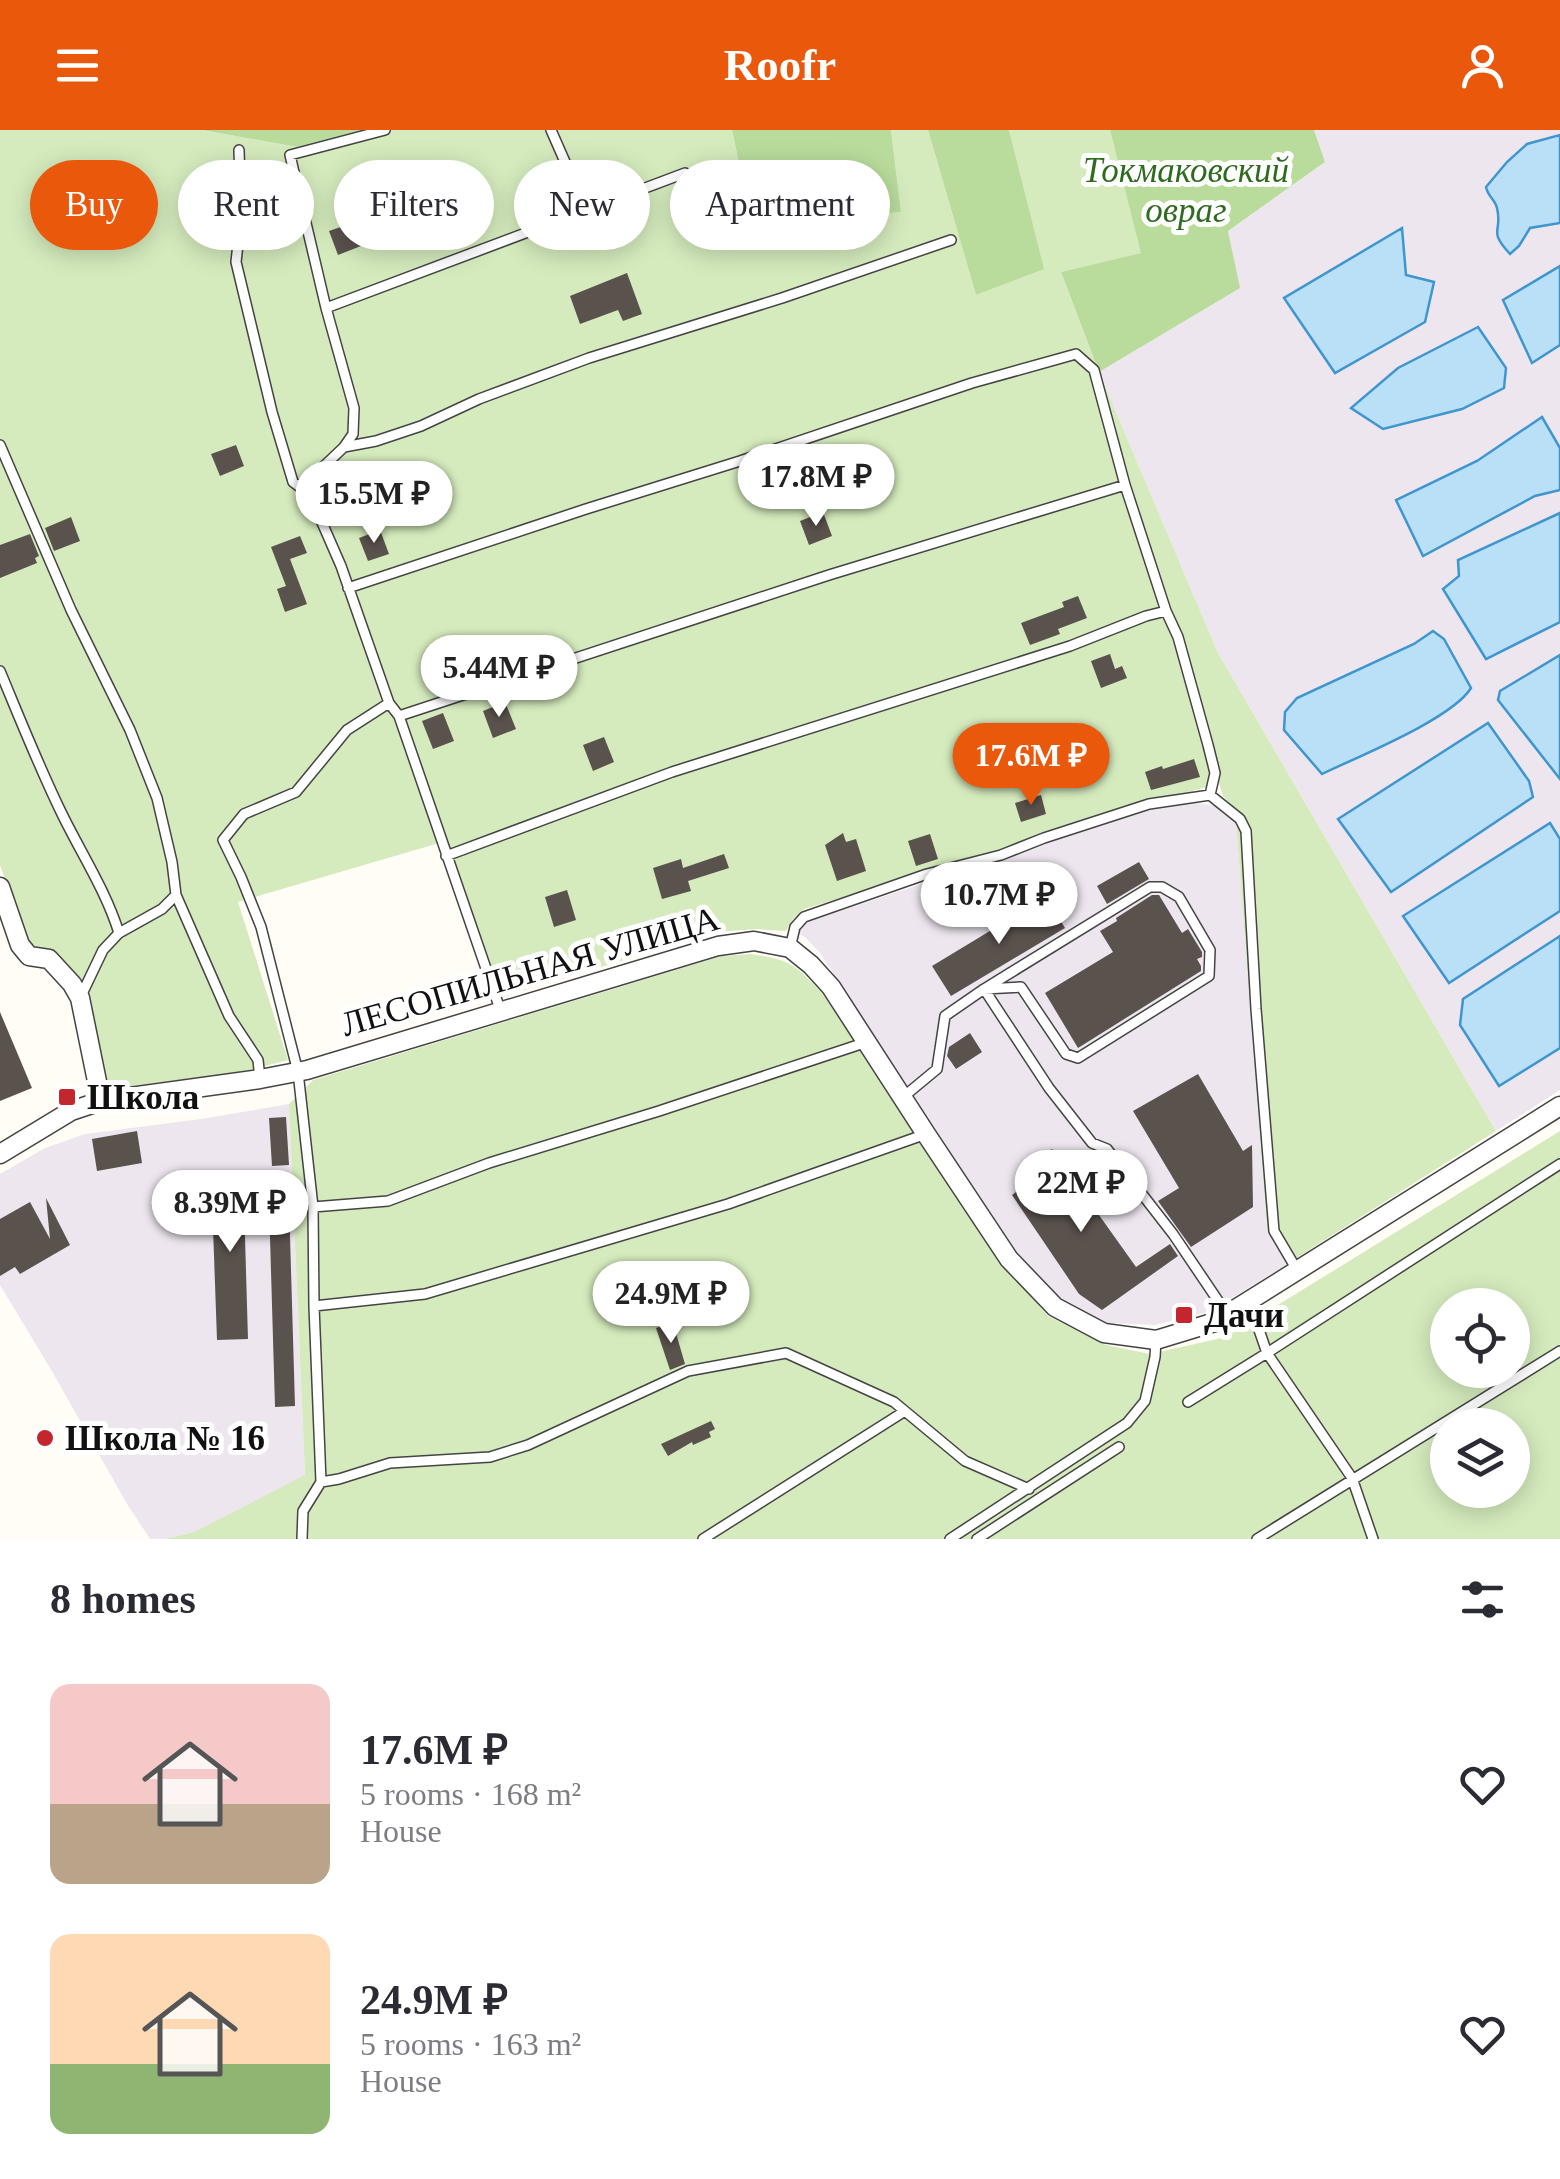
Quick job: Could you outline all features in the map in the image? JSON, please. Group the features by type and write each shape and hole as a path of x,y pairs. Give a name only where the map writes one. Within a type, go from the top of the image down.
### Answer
{"street":[{"path":"0,888 20,945 29,956 49,959 80,998 101,1101"},
{"name":"ЛЕСОПИЛЬНАЯ УЛИЦА","path":"0,1154 71,1111 101,1101 298,1072 718,946 754,942 790,948"},
{"path":"790,948 831,987 1009,1259 1055,1308 1104,1333 1156,1340 1202,1326 1249,1301 1560,1106"}],"lane":[{"path":"310,495 322,468 353,434 354,408 290,155 385,130"},
{"path":"552,130 565,160"},
{"path":"239,150 241,217 236,262 272,412 294,482 310,495 341,566 390,702 399,716 501,1012"},
{"path":"326,308 514,239"},
{"path":"344,447 422,426 479,399 589,358 951,240"},
{"path":"348,588 972,383 1076,354 1094,370 1125,485 1178,638 1215,773 1210,795"},
{"path":"0,445 158,798 176,895 229,1016 258,1060 260,1079"},
{"path":"399,716 829,575 1125,485"},
{"path":"446,856 672,772 1070,646 1166,611"},
{"path":"0,671 118,933"},
{"path":"302,1539 303,1510 322,1482 313,1207 298,1072 261,927 223,840 244,814 296,792 347,730 390,702"},
{"path":"790,948 795,927 804,917 1148,804 1210,795 1240,819 1246,832 1274,1231 1296,1270"},
{"path":"902,1098 937,1069 946,1016 984,989 1150,887 1162,887 1179,897 1210,954 1209,976 1078,1058 1066,1054 1021,987 984,989"},
{"path":"80,998 103,950 118,933 162,910 176,895"},
{"path":"984,989 1049,1088 1092,1144 1107,1149 1226,1314"},
{"path":"313,1207 388,1201 489,1163 867,1042"},
{"path":"314,1306 425,1294 728,1204 926,1134"},
{"path":"1188,1402 1560,1164"},
{"path":"1249,1301 1267,1354 1352,1478 1373,1539"},
{"path":"950,1539 1127,1422 1145,1402 1156,1340"},
{"path":"1257,1539 1560,1351"},
{"path":"322,1482 390,1463 490,1457 528,1445 688,1372 786,1353 894,1402 965,1462 1029,1489"},
{"path":"703,1539 905,1412"},
{"path":"978,1539 1118,1447"}],"shaded area":[{"path":"1314,130 1560,130 1560,1090 1496,1131 1218,653 1099,372 1239,288 1228,231 1325,162"},
{"path":"1196,803 1235,808 1267,1230 1287,1264 1209,1312 1155,1325 1107,1323 1060,1298 1013,1248 820,953 798,933 804,923 1151,808"},
{"path":"289,1104 305,1476 194,1532 150,1539 0,1285 0,1174 45,1148 85,1134"}],"green space":[{"path":"0,130 202,130 297,147 361,130 732,130 738,160 670,160 670,250 890,250 890,213 901,212 891,130 928,130 976,295 1043,269 1009,130 1110,130 1142,253 1061,272 1099,372 1218,653 1496,1131 1287,1264 1267,1230 1235,809 1223,796 1219,783 804,909 786,931 717,932 498,998 446,841 238,902 288,1060 246,1071 110,1089 102,1076 82,979 54,955 26,939 0,865"},
{"path":"202,130 361,130 297,147"},
{"path":"732,130 891,130 901,212 890,213 890,160 738,160"},
{"name":"Токмаковский овраг","path":"928,130 1009,130 1044,269 976,295"},
{"name":"Токмаковский овраг","path":"1110,130 1314,130 1325,162 1228,231 1240,288 1099,372 1061,272 1141,253"},
{"path":"750,954 775,958 798,970 823,994 1001,1263 1048,1316 1106,1345 1150,1354 1226,1337 1560,1131 1560,1539 165,1539 194,1532 305,1475 289,1104 313,1080 722,956"}],"water":[{"path":"1560,135 1560,223 1530,228 1510,254 1497,235 1497,208 1486,187 1527,144"},
{"path":"1402,228 1406,275 1434,282 1425,322 1335,373 1284,298"},
{"path":"1560,266 1560,345 1532,363 1503,300"},
{"path":"1478,327 1506,368 1504,388 1462,409 1383,429 1351,408 1398,368"},
{"path":"1542,417 1560,448 1560,490 1535,496 1423,556 1396,500 1477,461"},
{"path":"1560,513 1560,622 1486,659 1443,589 1459,576 1458,560"},
{"path":"1433,631 1444,639 1471,688 1461,700 1425,724 1322,774 1284,730 1285,712 1297,698 1414,644"},
{"path":"1560,655 1560,779 1498,700 1500,691"},
{"path":"1488,723 1529,781 1533,797 1391,892 1338,819"},
{"path":"1550,823 1560,839 1560,911 1449,983 1403,916"},
{"path":"1560,936 1560,1048 1499,1086 1460,1025 1463,999"}],"building":[{"path":"627,273 642,314 623,321 618,310 580,324 570,296"},
{"path":"236,445 244,466 220,476 211,454"},
{"path":"823,512 832,536 809,545 800,521"},
{"path":"71,517 80,541 54,551 45,528"},
{"path":"380,530 389,554 368,561 359,538"},
{"path":"30,534 39,556 35,558 37,563 0,578 0,545"},
{"path":"300,536 307,553 290,559 307,604 285,612 277,589 286,586 271,547"},
{"path":"1078,596 1087,618 1030,645 1021,623 1064,607 1062,602"},
{"path":"1110,654 1115,669 1122,666 1127,678 1101,688 1091,661"},
{"path":"505,702 516,729 493,738 483,711"},
{"path":"443,713 454,741 433,749 422,721"},
{"path":"604,737 614,762 593,771 583,745"},
{"path":"1194,759 1200,777 1151,790 1145,772"},
{"path":"1041,795 1046,814 1021,822 1015,803"},
{"path":"843,833 846,842 856,839 866,871 837,881 825,845"},
{"path":"930,834 938,859 916,866 908,841"},
{"path":"724,854 729,868 688,881 691,891 662,899 653,868 681,859 683,868"},
{"path":"1139,862 1149,879 1107,904 1097,886"},
{"path":"567,890 576,920 554,927 545,897"},
{"path":"1152,895 1159,895 1182,933 1188,929 1202,952 1197,959 1201,971 1078,1048 1045,993 1113,952 1100,931"},
{"path":"1046,897 1065,928 951,996 932,966"},
{"path":"0,1012 32,1088 0,1101"},
{"path":"970,1033 982,1052 956,1069 947,1056 949,1047"},
{"path":"1198,1074 1243,1151 1252,1145 1253,1207 1191,1247 1158,1201 1179,1188 1133,1111"},
{"path":"286,1117 289,1165 272,1166 269,1118"},
{"path":"137,1131 142,1163 97,1171 92,1139"},
{"path":"1052,1149 1136,1267 1170,1244 1178,1256 1102,1310 1079,1294 1012,1195 1035,1178 1027,1166"},
{"path":"243,1170 248,1339 217,1340 211,1171"},
{"path":"46,1198 70,1245 20,1274 15,1267 0,1276 0,1219 30,1202 50,1239"},
{"path":"289,1202 295,1406 275,1407 269,1203"},
{"path":"673,1323 685,1364 670,1370 656,1328"},
{"path":"711,1421 715,1429 709,1432 711,1437 693,1445 692,1442 668,1456 661,1444"}],"place":[{"name":"Школа","path":"67,1097"},
{"name":"Дачи","path":"1184,1315"},
{"name":"Школа № 16","path":"45,1438"}]}
